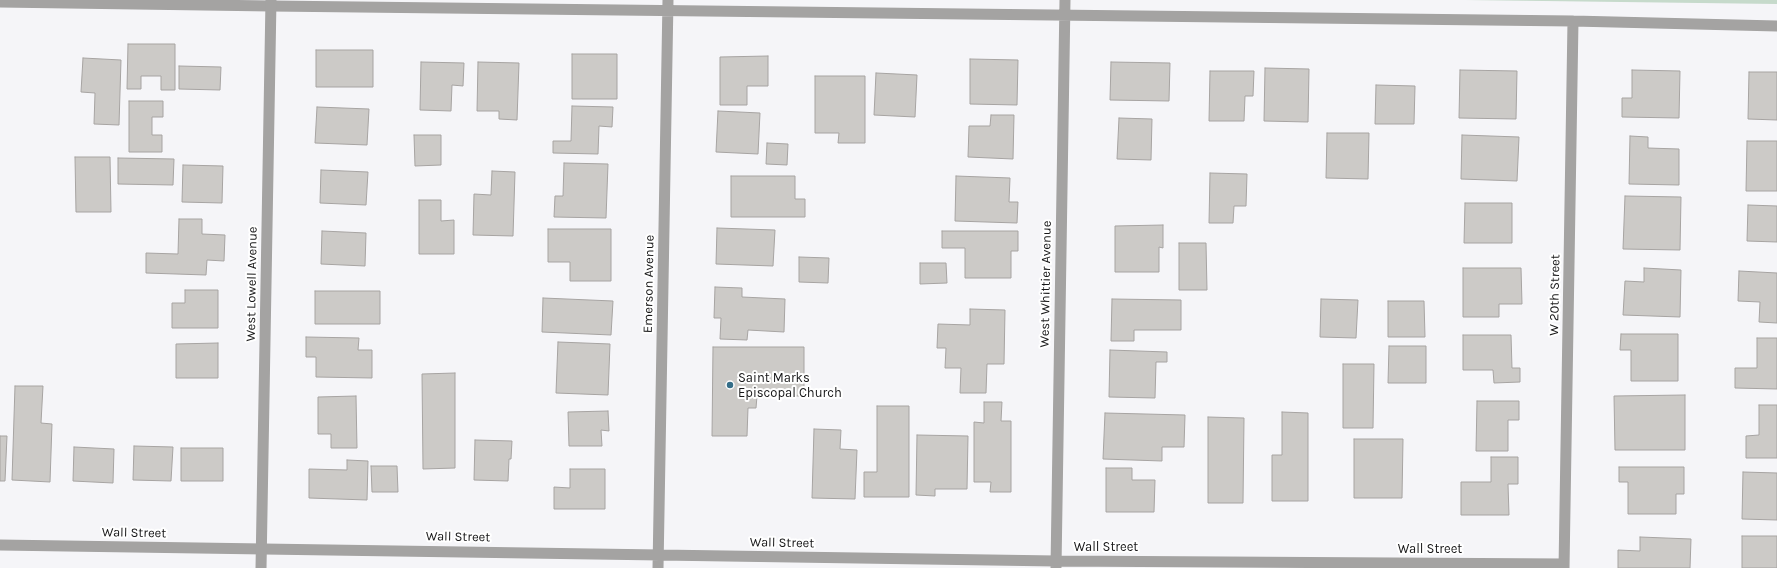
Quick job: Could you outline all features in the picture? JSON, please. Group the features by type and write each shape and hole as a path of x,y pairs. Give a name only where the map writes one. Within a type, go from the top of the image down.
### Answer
{"street":[{"name":"West Whittier Avenue","path":"1056,564 1065,0"},
{"path":"7,1 668,5 1065,16 1777,26"},
{"name":"West Lowell Avenue","path":"261,568 271,3"},
{"name":"Emerson Avenue","path":"658,568 668,5"},
{"name":"W 20th Street","path":"1564,566 1573,22"},
{"name":"Wall Street","path":"0,545 658,555 1056,564 1564,566"}],"green space":[{"path":"1465,0 1777,0 1777,4"}],"building":[{"path":"128,44 175,44 175,90 161,90 161,76 141,76 141,89 127,89"},
{"path":"316,50 373,50 373,87 316,87"},
{"path":"572,54 617,54 617,99 572,99"},
{"path":"768,56 768,86 747,86 747,105 720,105 720,57"},
{"path":"83,58 121,60 119,125 94,124 95,93 81,92"},
{"path":"970,59 1018,60 1017,105 970,104"},
{"path":"421,62 464,63 463,86 452,85 451,111 420,110"},
{"path":"478,62 519,63 517,120 499,119 499,111 477,111"},
{"path":"1111,62 1170,63 1169,101 1110,100"},
{"path":"179,66 221,67 220,90 179,89"},
{"path":"1265,68 1309,69 1308,122 1264,121"},
{"path":"1460,70 1517,71 1516,119 1459,118"},
{"path":"1632,70 1680,71 1679,118 1622,117 1622,98 1632,98"},
{"path":"1210,71 1254,71 1253,96 1245,96 1244,121 1209,121"},
{"path":"1749,72 1777,72 1777,120 1748,119"},
{"path":"876,73 917,75 915,117 874,115"},
{"path":"815,76 865,76 865,143 838,143 839,133 815,133"},
{"path":"1376,85 1415,86 1414,124 1375,124"},
{"path":"129,101 163,101 163,117 152,117 152,135 162,135 162,152 129,152"},
{"path":"572,106 613,107 612,127 599,126 598,154 553,153 553,141 571,141"},
{"path":"317,107 369,109 367,145 315,143"},
{"path":"718,111 760,113 758,154 716,152"},
{"path":"991,115 1014,115 1013,159 968,157 969,126 990,126"},
{"path":"1119,118 1152,119 1151,160 1117,159"},
{"path":"1327,133 1369,133 1368,179 1326,178"},
{"path":"414,135 441,135 441,165 415,166"},
{"path":"1462,135 1519,137 1517,181 1461,179"},
{"path":"1630,136 1648,137 1648,148 1679,149 1679,185 1629,184"},
{"path":"1747,141 1777,141 1777,191 1746,191"},
{"path":"767,143 788,144 787,165 766,164"},
{"path":"75,157 110,157 111,212 76,212"},
{"path":"118,158 174,159 173,185 118,184"},
{"path":"564,163 608,164 606,218 554,217 555,196 563,196"},
{"path":"183,165 223,166 222,203 182,202"},
{"path":"321,170 368,172 366,205 320,203"},
{"path":"492,171 515,172 513,236 473,235 474,194 491,195"},
{"path":"1210,173 1247,174 1246,206 1234,206 1233,223 1209,223"},
{"path":"731,176 795,176 795,199 805,199 805,217 731,217"},
{"path":"956,176 1010,178 1009,202 1018,202 1017,223 955,221"},
{"path":"1625,196 1681,197 1680,250 1623,249"},
{"path":"419,200 441,200 441,221 454,220 454,254 419,254"},
{"path":"1465,203 1512,203 1512,243 1464,243"},
{"path":"1748,205 1777,206 1777,242 1747,241"},
{"path":"179,219 202,219 202,234 225,235 224,261 207,260 206,275 146,273 146,253 178,254"},
{"path":"1163,225 1163,248 1159,247 1159,272 1115,272 1115,226"},
{"path":"717,228 775,230 773,266 716,264"},
{"path":"548,229 611,229 611,281 570,281 570,262 548,262"},
{"path":"322,231 366,233 365,266 321,264"},
{"path":"942,231 1018,231 1018,251 1011,251 1011,278 965,278 965,248 942,248"},
{"path":"1179,243 1206,243 1207,290 1179,290"},
{"path":"799,257 829,258 828,283 799,282"},
{"path":"920,263 946,263 947,283 920,284"},
{"path":"1463,268 1521,268 1522,304 1499,304 1499,317 1463,317"},
{"path":"1644,268 1681,270 1680,317 1623,315 1625,281 1644,282"},
{"path":"1739,271 1777,273 1777,323 1759,322 1760,302 1738,301"},
{"path":"715,287 742,288 742,297 785,299 784,332 748,330 747,340 720,339 721,318 714,318"},
{"path":"185,290 218,290 218,328 172,328 172,303 185,303"},
{"path":"315,291 380,291 380,324 315,324"},
{"path":"543,298 613,301 611,335 542,332"},
{"path":"1112,299 1181,300 1181,330 1134,330 1134,341 1111,341"},
{"path":"1321,299 1358,300 1356,338 1320,337"},
{"path":"1388,301 1424,301 1425,337 1388,337"},
{"path":"970,309 1005,310 1004,364 987,364 986,393 960,393 961,368 945,368 946,348 937,348 938,324 970,325"},
{"path":"1621,334 1678,334 1678,381 1631,381 1631,350 1620,350"},
{"path":"1463,335 1511,335 1512,368 1520,368 1520,382 1494,383 1493,370 1463,370"},
{"path":"306,337 359,338 358,350 372,350 372,378 316,377 316,357 306,357"},
{"path":"1757,338 1777,338 1777,389 1735,388 1735,368 1757,368"},
{"path":"558,342 610,344 608,395 556,393"},
{"path":"218,343 218,378 176,378 176,344"},
{"path":"1389,346 1426,346 1426,383 1388,383"},
{"path":"713,347 804,347 804,396 757,396 756,408 748,408 747,436 712,436"},
{"path":"1110,350 1167,352 1167,362 1156,362 1155,398 1109,397"},
{"path":"1343,364 1374,364 1373,428 1343,428"},
{"path":"455,373 455,468 423,469 422,374"},
{"path":"15,386 43,386 41,423 52,424 50,482 12,480"},
{"path":"1685,395 1685,450 1615,450 1614,396"},
{"path":"356,396 357,448 331,448 331,434 318,434 318,397"},
{"path":"1477,401 1519,401 1519,420 1508,420 1508,451 1476,451"},
{"path":"984,402 1002,402 1001,421 1011,421 1011,492 990,492 991,482 974,482 974,422 984,423"},
{"path":"1759,405 1777,405 1777,458 1746,458 1746,436 1759,435"},
{"path":"877,406 909,406 909,497 864,497 864,472 877,472"},
{"path":"608,411 609,431 601,430 602,446 569,446 568,412"},
{"path":"1282,412 1308,413 1308,501 1272,501 1272,455 1282,455"},
{"path":"1105,413 1185,415 1184,447 1162,447 1162,461 1103,459"},
{"path":"1208,417 1244,418 1243,503 1208,503"},
{"path":"814,429 841,430 840,449 857,450 855,499 812,498"},
{"path":"917,435 968,436 967,489 935,489 935,496 916,495"},
{"path":"0,436 7,436 5,481 0,481"},
{"path":"1354,439 1403,439 1402,498 1354,498"},
{"path":"475,440 512,441 508,481 474,480"},
{"path":"134,446 173,447 171,481 133,480"},
{"path":"74,447 114,449 113,483 73,481"},
{"path":"181,448 223,448 223,481 181,481"},
{"path":"1491,457 1518,457 1518,484 1508,484 1509,515 1461,515 1461,482 1491,482"},
{"path":"347,460 368,461 367,500 309,498 309,469 347,470"},
{"path":"371,466 397,466 398,492 372,492"},
{"path":"1619,467 1684,467 1684,494 1676,494 1676,514 1628,514 1628,482 1619,482"},
{"path":"1106,468 1132,468 1132,480 1155,480 1154,512 1106,512"},
{"path":"570,469 605,469 605,509 554,509 554,487 570,488"},
{"path":"1743,472 1777,473 1777,520 1742,519"},
{"path":"1742,536 1777,536 1777,568 1742,568"},
{"path":"1640,537 1691,539 1690,568 1618,568 1618,550 1640,551"}],"place":[{"name":"Saint Marks Episcopal Church","path":"730,385"}]}
